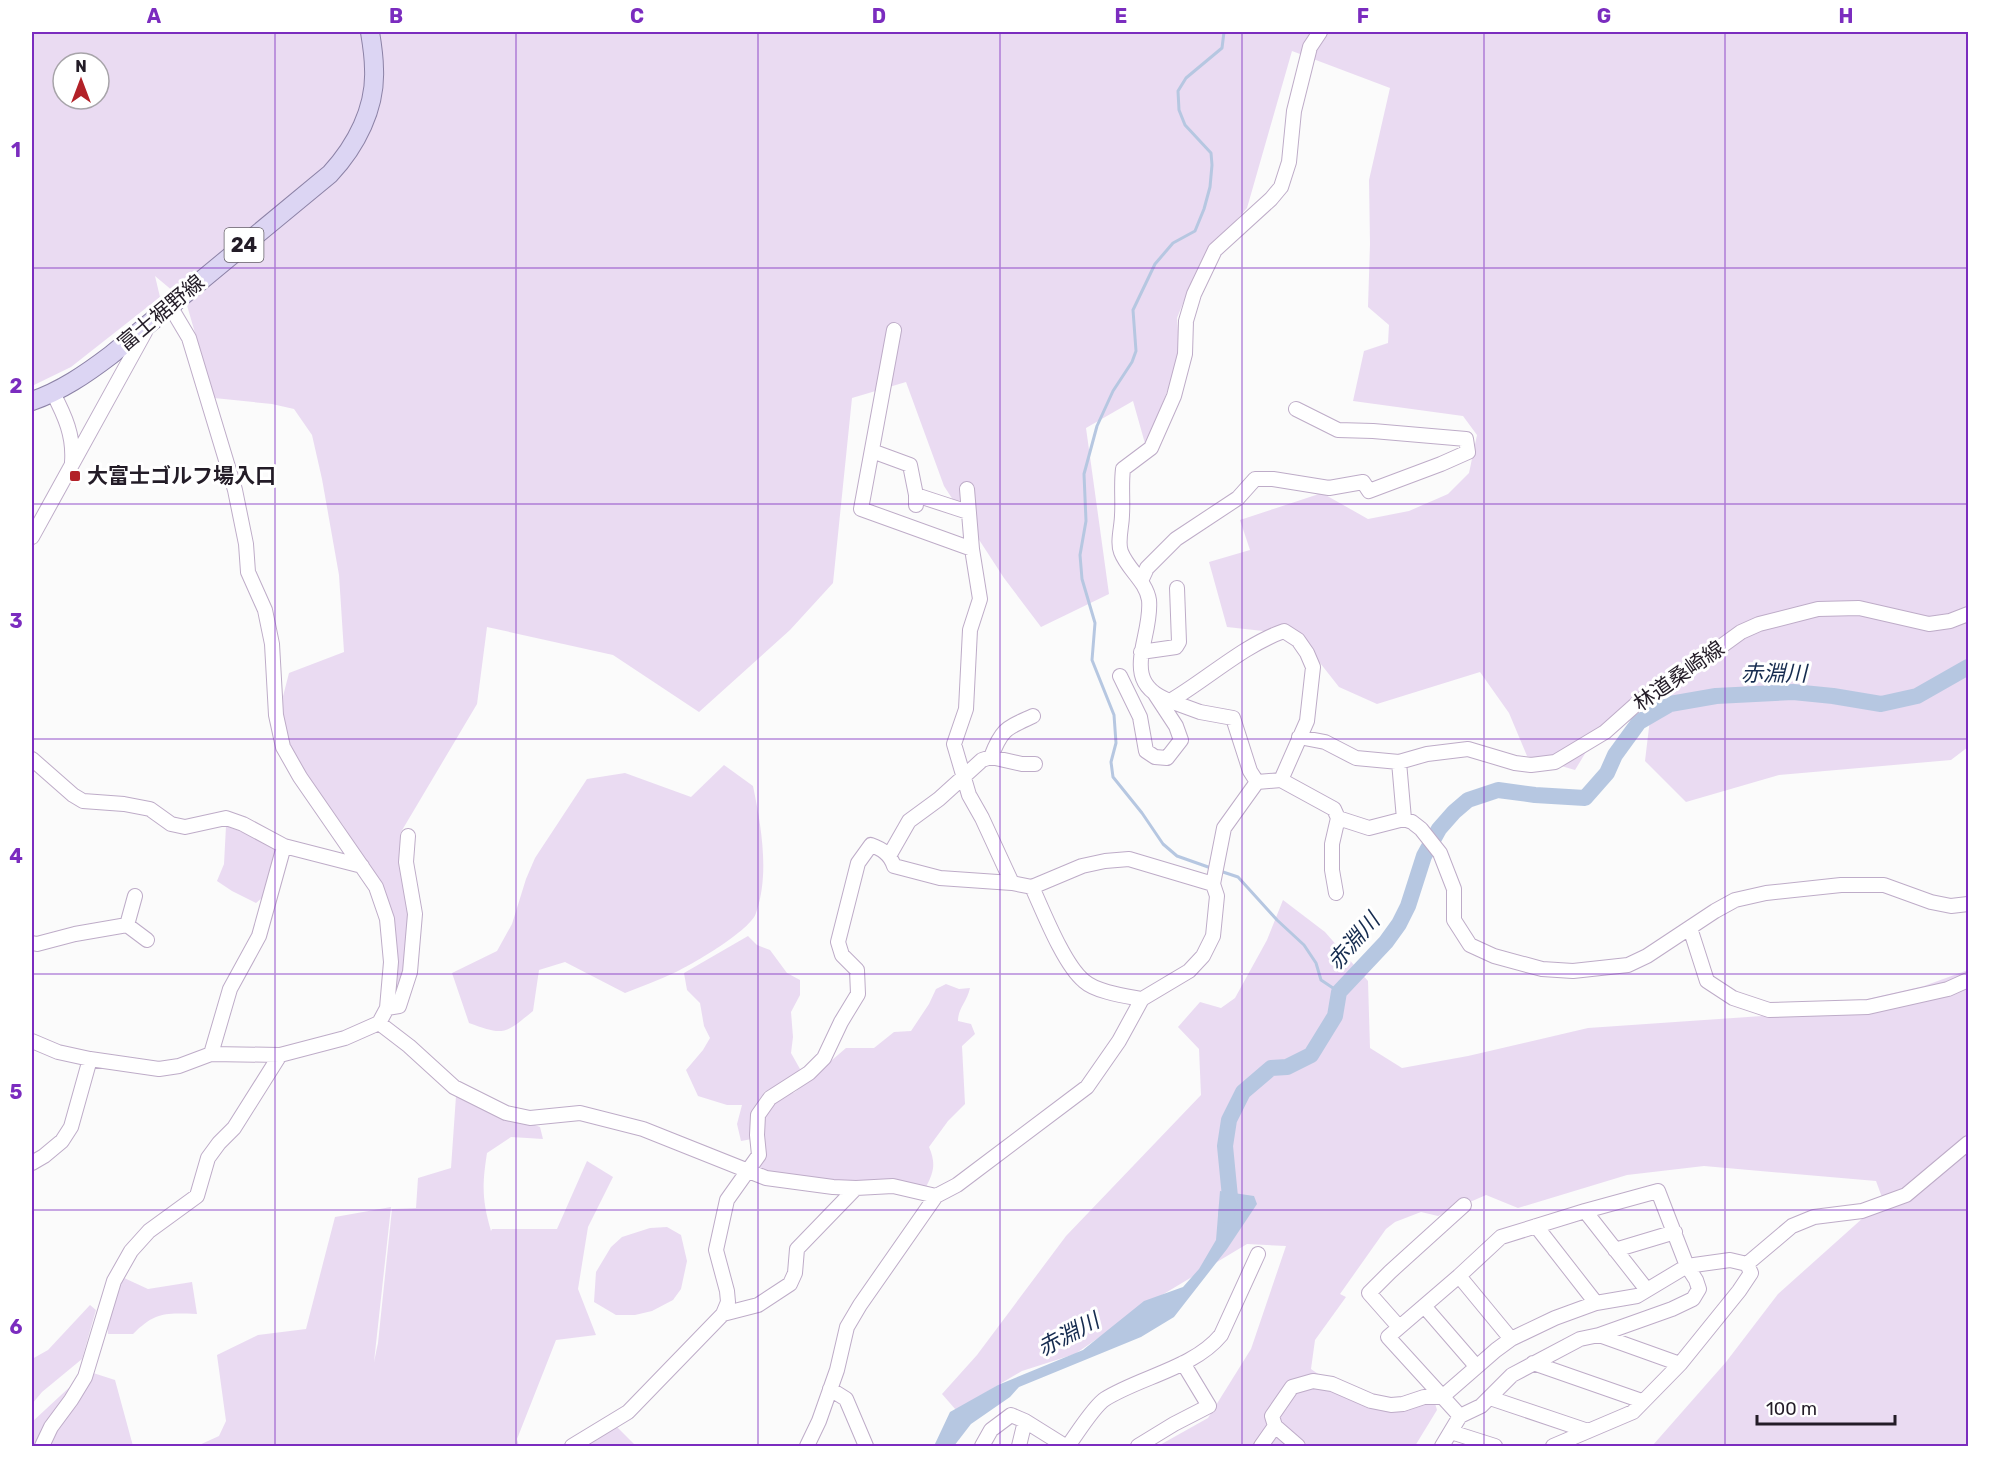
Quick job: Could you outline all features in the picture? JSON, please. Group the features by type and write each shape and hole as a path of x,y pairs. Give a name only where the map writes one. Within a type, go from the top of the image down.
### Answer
{"main road":[{"name":"富士裾野線","path":"32,401 53,393 102,362 330,174 346,157 367,114 372,96 374,70 370,32"}],"street":[{"path":"1120,676 1140,717 1146,751 1155,757 1167,758 1181,740 1176,726 1141,674 1141,652 1148,624 1149,598 1141,581 1128,566 1120,550 1124,469 1151,448 1174,396 1185,354 1186,321 1194,294 1215,250 1271,200 1281,187 1289,162 1294,111 1310,47 1320,32"},
{"path":"32,1041 58,1052 159,1069 179,1066 211,1054 280,1055 345,1038 379,1023 387,1008 391,962 387,919 376,887 300,777 283,747 276,715 272,644 265,610 248,572 246,544 235,490 189,338 170,306"},
{"path":"32,537 150,322"},
{"path":"894,330 861,510 972,549"},
{"path":"53,393 71,431 72,465"},
{"path":"1141,581 1147,568 1176,539 1238,498 1255,479 1273,479 1329,488 1363,482 1369,491 1468,452 1466,439 1338,430 1296,409"},
{"path":"872,451 910,465 916,500 968,512"},
{"path":"967,489 972,549 980,599 970,630 966,709 954,744 969,795 1012,883"},
{"path":"1141,652 1176,647 1179,642 1177,588"},
{"name":"林道桑崎線","path":"1399,762 1427,754 1468,749 1515,763 1531,765 1555,762 1605,732 1650,693 1742,632 1788,615 1818,609 1859,608 1929,624 1950,621 1968,614"},
{"path":"1170,701 1273,635 1284,632 1298,640 1313,666 1307,721 1281,780"},
{"path":"1155,694 1200,712 1233,717 1250,771 1257,782"},
{"path":"991,757 1006,729 1033,716"},
{"path":"1299,737 1324,742 1356,758 1399,762 1404,819"},
{"path":"889,856 909,821 939,799 982,760 991,757 1022,764 1035,764"},
{"path":"32,759 83,801 124,804 150,809 171,824 185,827 226,818 243,824 284,846 362,866"},
{"path":"807,1446 819,1421 837,1370 847,1327 936,1196 957,1185 1087,1087 1119,1041 1142,999 1189,972 1203,956 1213,936 1217,896 1214,881 1224,828 1257,782 1281,780 1334,809 1338,818 1332,844 1332,870 1336,893"},
{"path":"1338,818 1369,828 1404,819 1412,822 1421,829 1440,853 1454,889 1454,920 1470,945 1494,956 1542,969 1573,971 1628,965 1647,956 1735,900 1766,893 1841,885 1884,885 1931,902 1951,906 1968,904"},
{"path":"387,1008 399,1006 410,972 413,948 416,914 406,862 408,836"},
{"path":"572,1446 628,1412 723,1314 728,1302 728,1291 716,1250 727,1200 759,1155 758,1115 770,1098 809,1073 824,1058 858,994 857,970 842,955 838,942 858,863 871,845 882,849 894,866 940,878 1032,886 1082,866 1129,859 1214,881"},
{"path":"211,1054 230,989 259,936 284,846"},
{"path":"1032,886 1055,937 1074,969 1085,982 1110,993 1142,999"},
{"path":"127,925 135,896"},
{"path":"32,943 37,944 75,934 127,925 147,940"},
{"path":"1690,928 1707,981 1733,998 1769,1010 1868,1007 1948,989 1968,980"},
{"path":"379,1023 409,1046 454,1087 506,1113 530,1118 552,1117 568,1113 596,1116 643,1129 747,1171 774,1179 833,1187 893,1186 936,1196"},
{"path":"42,1446 51,1427 85,1377 114,1281 131,1251 149,1232 197,1196 208,1158 234,1128 280,1055"},
{"path":"32,1163 62,1141 71,1127 90,1059"},
{"path":"1747,1264 1792,1226 1814,1217 1862,1211 1906,1195 1968,1143"},
{"path":"723,1314 758,1305 790,1284 795,1273 797,1249 856,1188"},
{"path":"1442,1446 1460,1416 1481,1406 1512,1375 1580,1339 1599,1335 1672,1309 1693,1299 1699,1289 1687,1266 1658,1191 1501,1238 1389,1337 1460,1416"},
{"path":"1399,1327 1369,1293 1464,1204"},
{"path":"1585,1211 1647,1290"},
{"path":"1536,1226 1596,1303"},
{"path":"1615,1250 1675,1232"},
{"path":"982,1446 991,1430 1011,1415 1066,1446 1103,1400 1183,1363 1214,1344 1221,1335 1258,1254"},
{"path":"1298,1446 1275,1426 1272,1416 1292,1387 1313,1381 1332,1384 1371,1401 1391,1405 1403,1404 1424,1397 1442,1397 1476,1366 1511,1339 1555,1318 1596,1303 1637,1296 1687,1266 1730,1260 1747,1264"},
{"path":"1553,1446 1633,1412 1680,1364 1750,1275 1747,1264"},
{"path":"1459,1276 1511,1339"},
{"path":"1424,1306 1476,1366"},
{"path":"1599,1335 1680,1364"},
{"path":"1138,1446 1209,1406 1183,1363"},
{"path":"1533,1363 1642,1401"},
{"path":"830,1389 846,1399 866,1446"},
{"path":"1490,1398 1588,1431"},
{"path":"1019,1446 1025,1422"},
{"path":"1261,1446 1275,1426"},
{"path":"1451,1432 1495,1446"}],"shaded area":[{"path":"32,32 1968,32 1968,747 1951,760 1779,775 1686,802 1645,761 1652,702 1600,729 1575,770 1527,756 1509,713 1480,672 1377,704 1339,687 1298,635 1227,627 1209,562 1250,550 1240,520 1322,493 1368,519 1409,511 1448,494 1469,473 1477,435 1463,416 1353,401 1364,351 1388,343 1389,325 1368,307 1369,180 1390,88 1292,51 1247,208 1204,258 1177,318 1180,357 1146,447 1133,401 1086,428 1109,594 1041,627 1004,578 944,486 906,382 852,398 833,583 790,630 699,712 613,655 487,627 477,704 401,832 402,859 411,917 404,976 396,1001 393,998 397,945 392,910 343,825 307,778 287,743 280,708 289,673 344,652 339,575 312,435 294,409 272,404 214,398 186,302 155,276 160,297 71,367 32,386"},
{"path":"724,765 753,786 759,817 763,850 763,882 756,913 752,920 733,937 684,968 625,993 565,962 539,970 533,1011 516,1024 497,1031 469,1023 452,973 497,951 512,924 535,858 587,779 625,773 691,797"},
{"path":"226,826 281,847 263,897 256,903 217,881 224,864"},
{"path":"1283,900 1325,932 1368,981 1370,1048 1402,1068 1468,1056 1588,1028 1806,1013 1924,986 1968,970 1968,1446 1648,1446 1653,1445 1726,1362 1778,1294 1883,1200 1876,1181 1704,1166 1627,1175 1518,1208 1486,1195 1438,1216 1421,1212 1395,1222 1386,1229 1340,1294 1346,1297 1315,1340 1311,1369 1364,1406 1403,1411 1434,1400 1437,1410 1415,1446 1158,1446 1208,1418 1251,1349 1286,1246 1247,1244 1152,1301 1075,1354 1022,1371 956,1410 942,1394 977,1355 1066,1236 1201,1095 1199,1049 1178,1027 1200,1002 1221,1008 1235,998 1267,940"},
{"path":"748,936 757,945 770,950 787,973 800,980 800,995 791,1012 793,1037 791,1053 800,1069 793,1078 764,1092 752,1139 741,1141 737,1124 742,1105 727,1105 698,1096 686,1070 710,1038 704,1026 700,1003 687,990 684,973"},
{"path":"946,984 959,989 970,988 959,1012 958,1021 971,1024 975,1034 962,1046 965,1104 948,1121 929,1147 933,1167 926,1187 850,1183 755,1171 764,1119 777,1099 795,1092 846,1048 874,1048 894,1032 911,1031 936,989"},
{"path":"456,1096 540,1127 543,1139 511,1137 487,1153 484,1192 491,1231 492,1229 557,1229 587,1161 613,1177 588,1227 578,1289 596,1335 556,1340 517,1439 519,1446 197,1446 219,1436 226,1421 217,1355 258,1335 306,1329 335,1217 391,1207 374,1362 392,1209 416,1208 418,1178 451,1168"},
{"path":"667,1227 681,1235 687,1261 681,1289 673,1300 652,1311 635,1315 616,1315 594,1302 596,1272 611,1247 622,1237 650,1228"},
{"path":"122,1277 148,1289 192,1282 197,1314 162,1315 148,1321 133,1334 108,1334 106,1314"},
{"path":"90,1305 96,1310 82,1359 42,1392 32,1404 32,1359 48,1350"},
{"path":"87,1371 115,1380 133,1446 32,1446 32,1422"},
{"path":"612,1422 634,1444 633,1446 577,1446"}],"water":[{"path":"1220,1191 1254,1196 1257,1204 1227,1249 1174,1317 1141,1337 1019,1387 1010,1397 971,1424 954,1446 934,1446 950,1412 998,1385 1083,1350 1144,1301 1183,1287 1199,1269 1216,1240"}],"waterway":[{"path":"1211,868 1177,856 1163,844 1113,777 1111,762 1116,743 1114,715 1092,660 1095,623 1082,579 1080,555 1086,521 1084,474 1097,426 1113,391 1132,362 1136,351 1133,310 1155,264 1173,243 1195,231 1210,187 1211,153 1185,125 1179,110 1178,91 1186,78 1222,48 1224,32"},
{"name":"赤淵川","path":"1226,1215 1230,1197 1225,1146 1229,1120 1243,1092 1271,1068 1287,1067 1311,1055 1335,1016 1339,992 1386,942 1399,924 1408,906 1424,856 1439,829 1468,800 1498,790 1585,798 1607,773 1615,755 1639,722 1670,704 1716,696 1793,692 1881,704 1917,696 1968,667"},
{"path":"1220,871 1238,877 1277,920 1304,945 1316,963 1321,980 1339,992"}],"place":[{"name":"大富士ゴルフ場入口","path":"75,476"}]}
